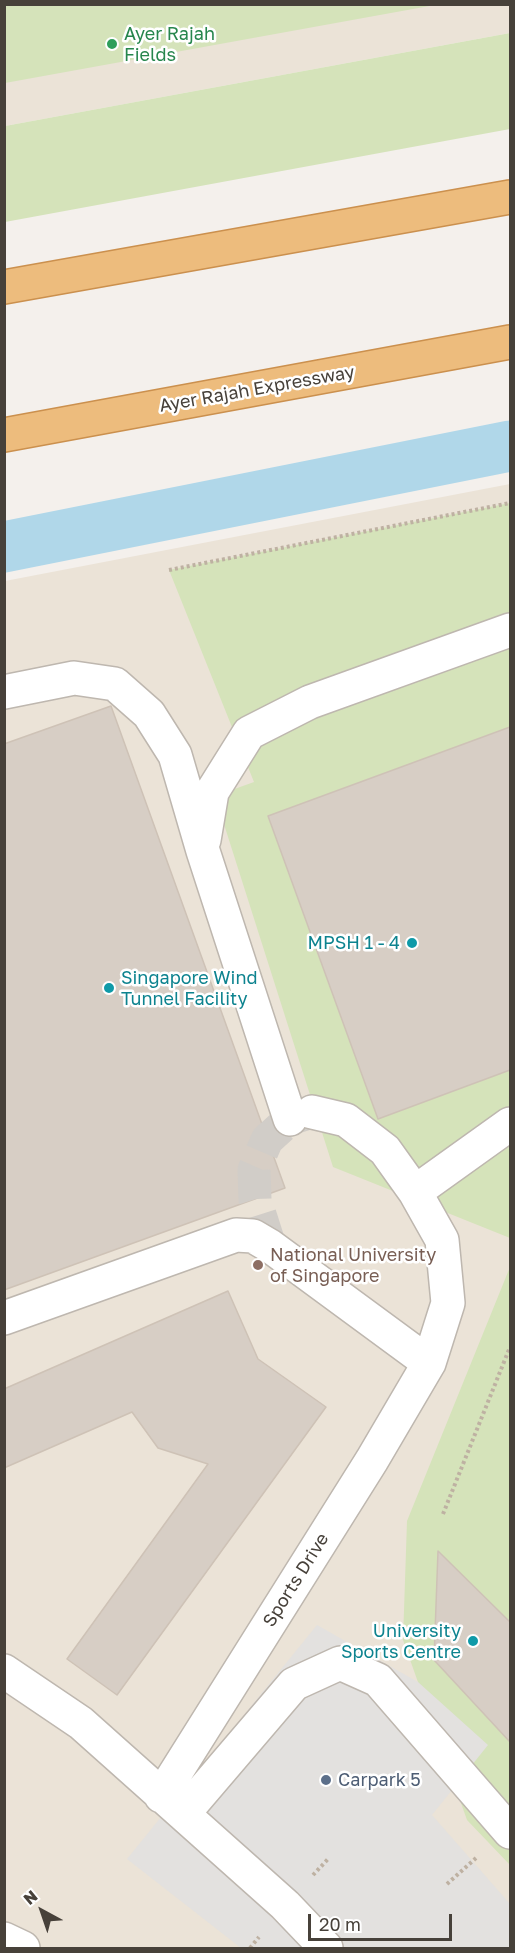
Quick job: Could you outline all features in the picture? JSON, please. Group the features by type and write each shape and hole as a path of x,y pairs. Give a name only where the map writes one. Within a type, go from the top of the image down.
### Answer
{"highway":[{"path":"4,287 510,197"},
{"name":"Ayer Rajah Expressway","path":"4,435 510,342"}],"street":[{"path":"203,851 212,792 249,733 310,702 510,630"},
{"path":"4,692 74,678 115,684 149,714 175,755 203,851"},
{"name":"Sports Drive","path":"172,1805 429,1363 448,1303 442,1240 415,1192 385,1150 346,1120 301,1115 203,851"},
{"path":"415,1192 510,1124"},
{"path":"4,1318 236,1235 253,1236 270,1246 429,1363"},
{"path":"172,1805 294,1684 340,1663 378,1680 510,1832"},
{"path":"4,1671 81,1723 285,1905 326,1948"},
{"path":"4,1939 23,1948"}],"path":[{"path":"169,570 510,503"},
{"path":"443,1514 510,1347"}],"shaded area":[{"path":"5,5 510,5 510,33 5,126"},
{"name":"National University of Singapore","path":"510,484 510,1948 5,1948 5,581"},
{"name":"Carpark 5","path":"317,1625 418,1682 488,1745 432,1815 510,1904 509,1948 241,1948 127,1859"}],"green space":[{"name":"Ayer Rajah Fields","path":"5,4 435,4 435,5 5,83"},
{"path":"510,33 510,129 5,222 5,126"},
{"path":"510,503 510,1238 333,1167 215,796 254,782 169,570"},
{"path":"510,1267 510,1865 467,1820 403,1640 407,1521"}],"building":[{"name":"Singapore Wind Tunnel Facility","path":"111,706 285,1188 4,1290 4,744"},
{"name":"MPSH 1 - 4","path":"510,727 510,1070 378,1119 268,816"},
{"path":"228,1291 258,1359 326,1407 117,1695 67,1659 208,1464 158,1448 132,1412 4,1468 4,1389"},
{"name":"University Sports Centre","path":"438,1551 510,1622 510,1742 434,1660"}],"waterway":[{"path":"4,547 510,446"}],"tunnel":[{"path":"270,1246 255,1199 254,1170 267,1140 290,1119 312,1112"}],"place":[{"name":"Ayer Rajah Fields","path":"112,44"},
{"name":"MPSH 1 - 4","path":"412,943"},
{"name":"Singapore Wind Tunnel Facility","path":"109,988"},
{"name":"National University of Singapore","path":"258,1265"},
{"name":"University Sports Centre","path":"473,1641"},
{"name":"Carpark 5","path":"326,1780"}]}
